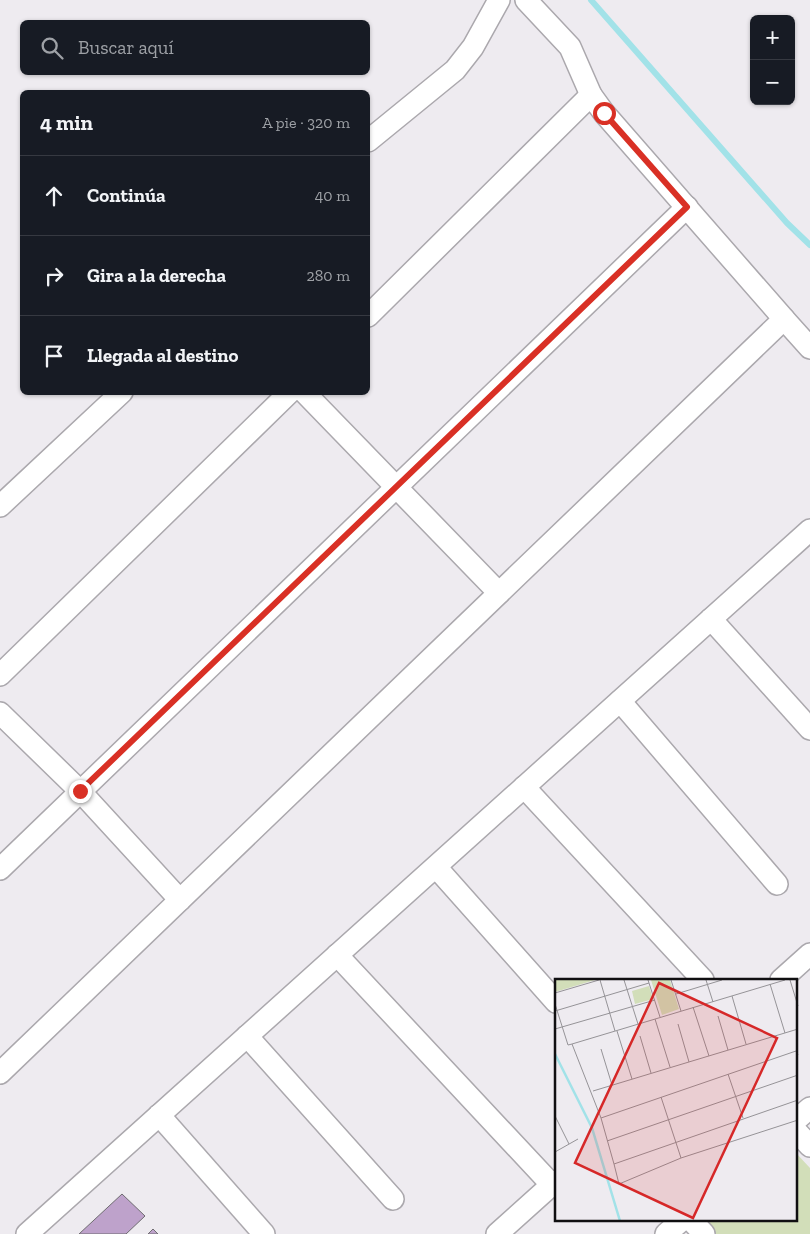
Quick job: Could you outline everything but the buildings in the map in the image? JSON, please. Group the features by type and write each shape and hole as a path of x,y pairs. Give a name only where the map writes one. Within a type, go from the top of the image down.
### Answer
{"street":[{"path":"370,140 455,70 472,47 499,0"},
{"path":"526,0 570,48 591,95 604,113 810,348"},
{"path":"370,314 591,95"},
{"path":"0,869 687,207"},
{"path":"0,1073 784,319"},
{"path":"0,506 119,395"},
{"path":"0,675 287,395"},
{"path":"307,395 499,593"},
{"path":"27,1234 711,619 808,536"},
{"path":"711,619 810,729"},
{"path":"620,701 777,884"},
{"path":"0,713 80,791 180,900"},
{"path":"524,787 702,979"},
{"path":"436,867 555,1001"},
{"path":"782,979 810,954"},
{"path":"337,955 554,1183 497,1234"},
{"path":"247,1036 393,1199"},
{"path":"798,1118 810,1108"},
{"path":"159,1115 264,1234"},
{"path":"798,1133 810,1146"},
{"path":"666,1234 680,1222"},
{"path":"693,1222 704,1234"}],"green space":[{"path":"798,1155 810,1168 810,1234 716,1234 705,1222 798,1222"}],"waterway":[{"path":"591,0 787,223 810,245"}],"route":[{"path":"80,791 687,207 604,113"}]}
